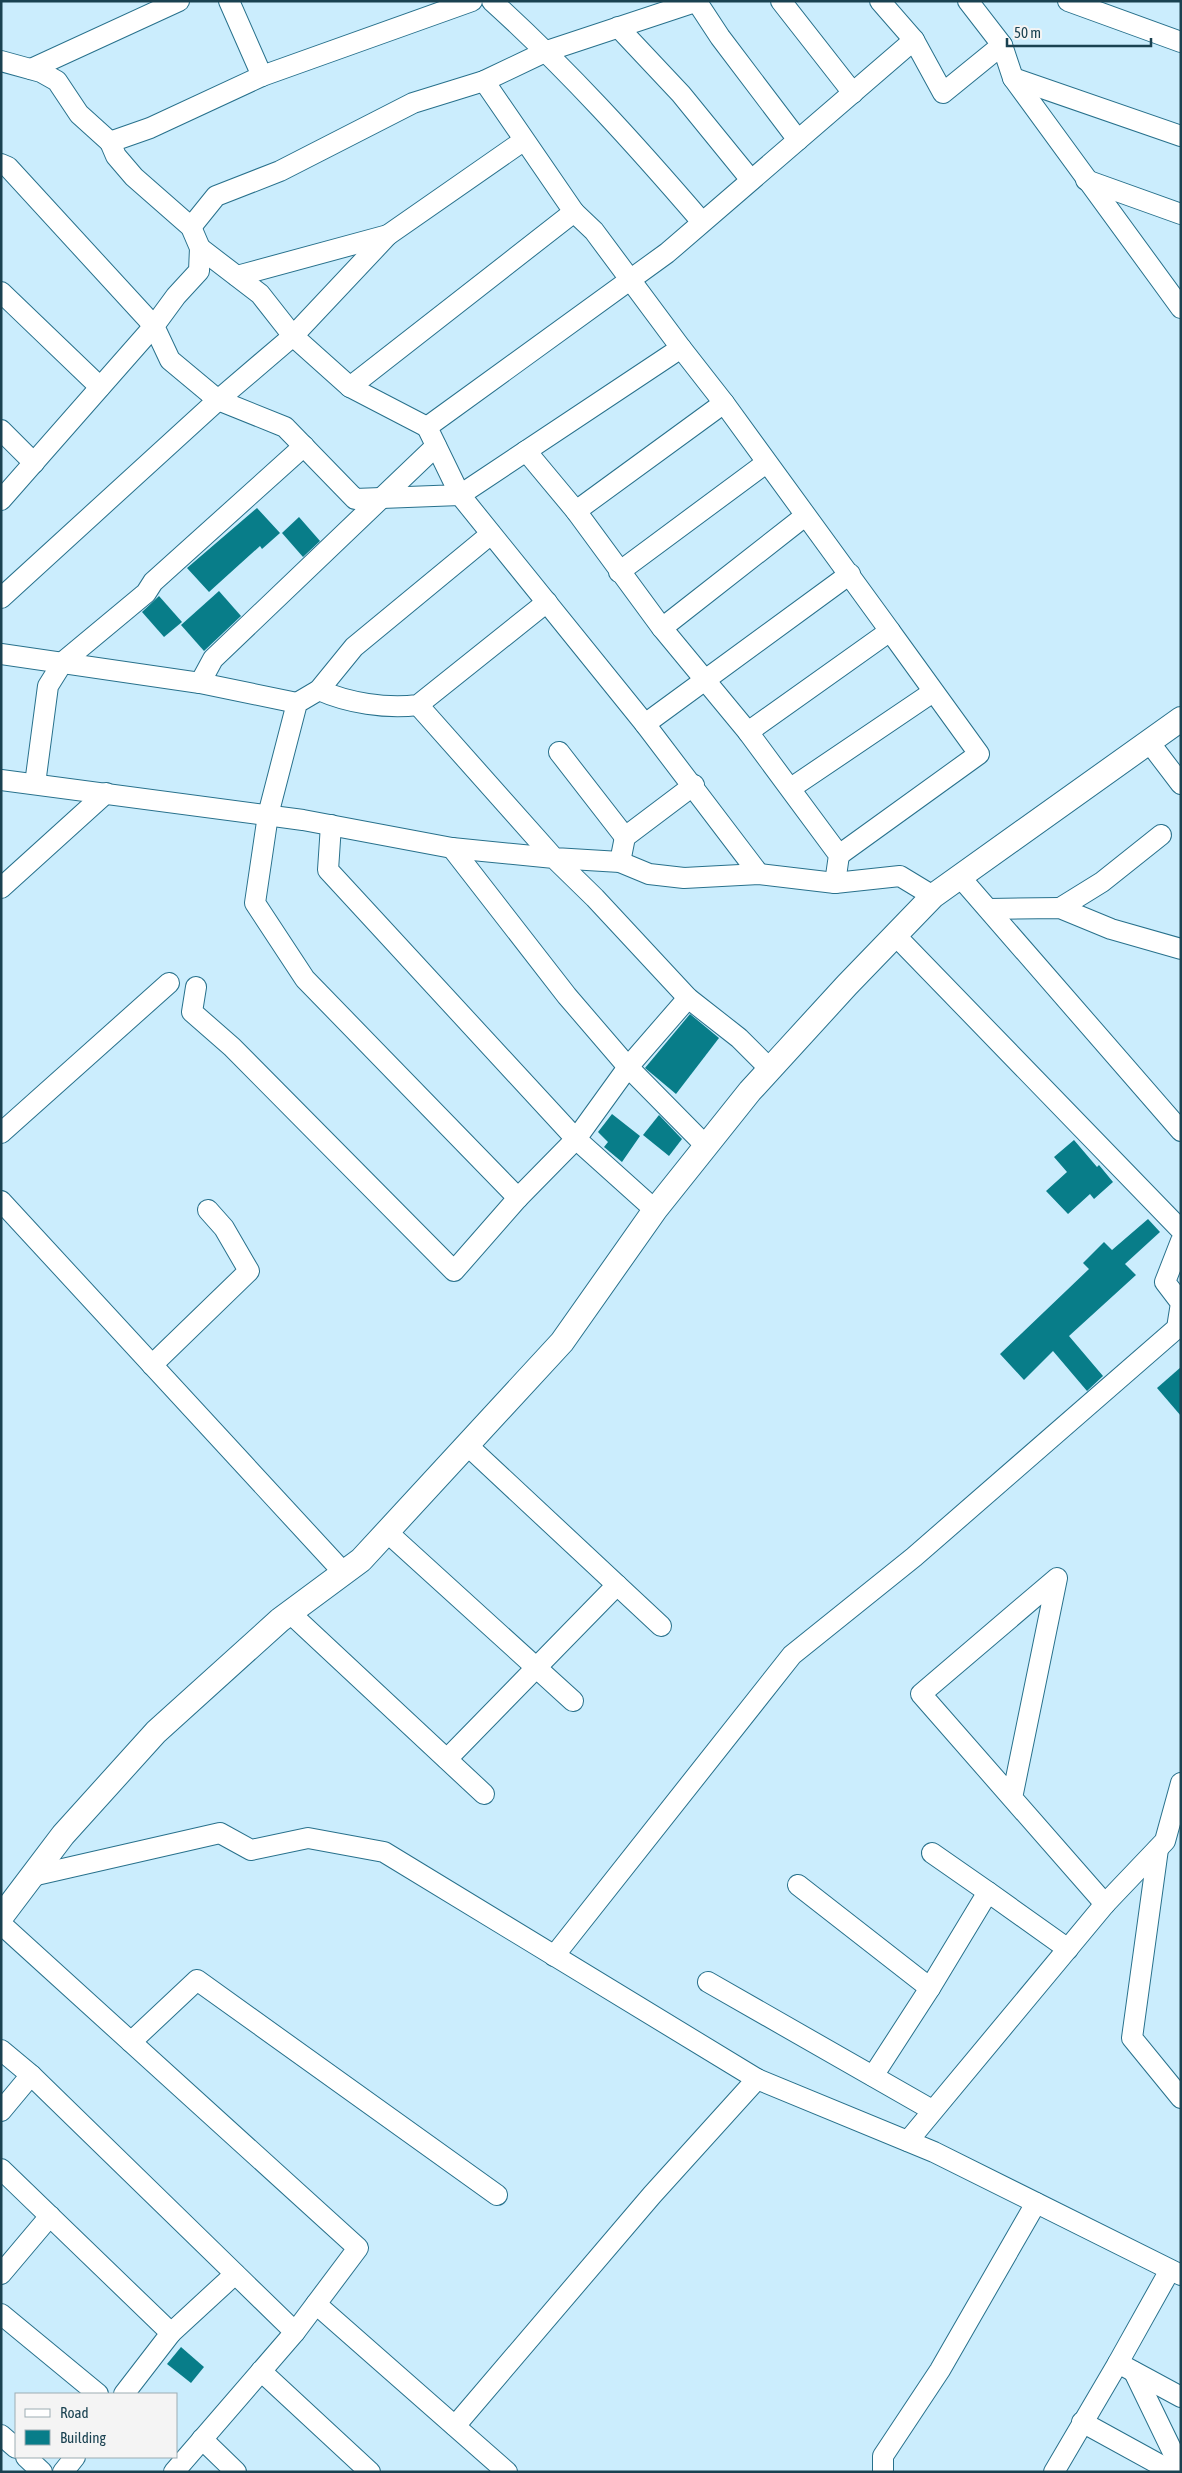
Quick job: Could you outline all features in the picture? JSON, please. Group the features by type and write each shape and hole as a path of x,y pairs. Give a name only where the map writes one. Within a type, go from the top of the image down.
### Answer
{"street":[{"path":"32,69 180,1"},
{"path":"228,1 262,76"},
{"path":"110,142 150,128 262,76 472,1"},
{"path":"492,1 547,51 702,222"},
{"path":"191,227 216,196 280,170 412,103 484,81 547,51 698,1 720,37 798,140"},
{"path":"781,1 853,93"},
{"path":"880,1 914,40 943,93 1002,45"},
{"path":"968,1 1002,45 1012,78 1181,308"},
{"path":"1068,1 1181,42"},
{"path":"618,26 681,94 752,180"},
{"path":"427,427 667,253 914,40"},
{"path":"1,61 32,69 57,81 79,114 110,142 116,156 134,177 191,227 200,248 199,271 176,296 154,326 1,500"},
{"path":"1012,78 1181,136"},
{"path":"484,81 523,141 574,212 594,231 724,404 805,516 850,574 932,692 979,754 840,855 835,883"},
{"path":"1,598 218,400 294,336 388,235 523,141"},
{"path":"1,164 8,167 154,326 170,360 218,400 285,427 355,499 460,495 681,348"},
{"path":"1086,180 1181,214"},
{"path":"350,387 574,212"},
{"path":"238,276 388,235"},
{"path":"200,248 260,294 294,336 350,387 427,427 460,495 694,785 759,874"},
{"path":"1,292 100,387"},
{"path":"576,511 724,404"},
{"path":"1,430 34,463"},
{"path":"35,784 48,686 63,662 146,593 153,582 304,446"},
{"path":"200,683 213,660 436,446"},
{"path":"526,451 576,511 662,628 748,732 840,855"},
{"path":"619,572 766,463"},
{"path":"662,628 805,516"},
{"path":"491,534 354,648 319,690 297,704 268,815 255,903 304,979 518,1198"},
{"path":"645,724 850,574"},
{"path":"319,690 338,699 401,707 418,704 547,602"},
{"path":"748,732 890,630"},
{"path":"1,654 200,683 297,704"},
{"path":"791,788 932,692"},
{"path":"418,704 554,858 595,898 688,998 739,1038 770,1069"},
{"path":"1,1918 63,1835 156,1732 290,1612 361,1560 562,1342 655,1210 770,1069 933,896 1181,719"},
{"path":"1149,742 1181,784"},
{"path":"559,752 625,837"},
{"path":"1,780 268,815 452,848 620,862 650,874 684,878 759,874 835,883 900,876 933,896"},
{"path":"620,862 625,837 694,785"},
{"path":"1,888 106,793"},
{"path":"331,825 328,870 576,1139 655,1210"},
{"path":"1060,908 1102,882 1161,834"},
{"path":"452,848 567,996 628,1067 706,1146"},
{"path":"960,877 1181,1131"},
{"path":"989,909 1060,908 1111,929 1181,949"},
{"path":"895,935 1181,1230"},
{"path":"1,1133 169,983"},
{"path":"196,987 192,1012 232,1047 454,1271 518,1198 576,1139 628,1067 688,998"},
{"path":"1,1201 344,1573"},
{"path":"152,1365 249,1271 224,1228 208,1210"},
{"path":"554,1956 792,1655 914,1557 1176,1328 1181,1303 1165,1282 1181,1241"},
{"path":"467,1445 661,1626"},
{"path":"387,1532 573,1701"},
{"path":"1012,1798 1057,1578 920,1694 1105,1904"},
{"path":"447,1759 535,1666 617,1585"},
{"path":"290,1612 484,1794"},
{"path":"908,2142 932,2110 1105,1904 1165,1841 1181,1782"},
{"path":"32,1876 220,1833 251,1850 308,1838 384,1852 757,2079 908,2142 1175,2272 1126,2368 1082,2422 1054,2472"},
{"path":"1158,1849 1132,2038 1181,2098"},
{"path":"932,1853 1068,1948"},
{"path":"798,1885 930,1988"},
{"path":"873,2076 930,1988 988,1892"},
{"path":"1,1924 358,2248 295,2332 174,2472"},
{"path":"131,2042 197,1980 497,2195"},
{"path":"708,1982 932,2110"},
{"path":"1,2050 31,2075 295,2332"},
{"path":"1,2111 31,2075"},
{"path":"455,2426 652,2195 757,2079"},
{"path":"1,2169 171,2333"},
{"path":"882,2472 883,2456 940,2370 1036,2203"},
{"path":"1,2274 50,2216"},
{"path":"125,2393 171,2333 235,2274"},
{"path":"316,2304 507,2472"},
{"path":"1,2314 97,2393"},
{"path":"1126,2368 1181,2396"},
{"path":"1126,2368 1181,2469"},
{"path":"261,2371 370,2472"},
{"path":"1082,2422 1174,2472"},
{"path":"1,2435 15,2447"},
{"path":"202,2439 236,2472"},
{"path":"27,2458 42,2472"},
{"path":"63,2472 74,2458"}],"building":[{"path":"257,508 280,533 262,549 260,546 209,592 187,568"},
{"path":"299,517 320,541 303,557 282,533"},
{"path":"219,591 241,616 204,651 181,625"},
{"path":"159,596 182,622 164,637 142,612"},
{"path":"690,1014 719,1038 676,1094 645,1068"},
{"path":"612,1114 640,1136 622,1162 604,1147 608,1142 598,1132"},
{"path":"659,1115 682,1139 669,1156 643,1135"},
{"path":"1074,1140 1097,1167 1099,1165 1113,1182 1094,1199 1090,1194 1068,1214 1046,1191 1067,1172 1054,1157"},
{"path":"1148,1219 1160,1232 1125,1264 1136,1275 1069,1336 1103,1376 1087,1391 1053,1351 1024,1380 1000,1354 1089,1269 1083,1263 1104,1242 1112,1250"},
{"path":"1181,1367 1181,1416 1157,1388"},
{"path":"181,2347 204,2367 191,2383 167,2364"}]}
